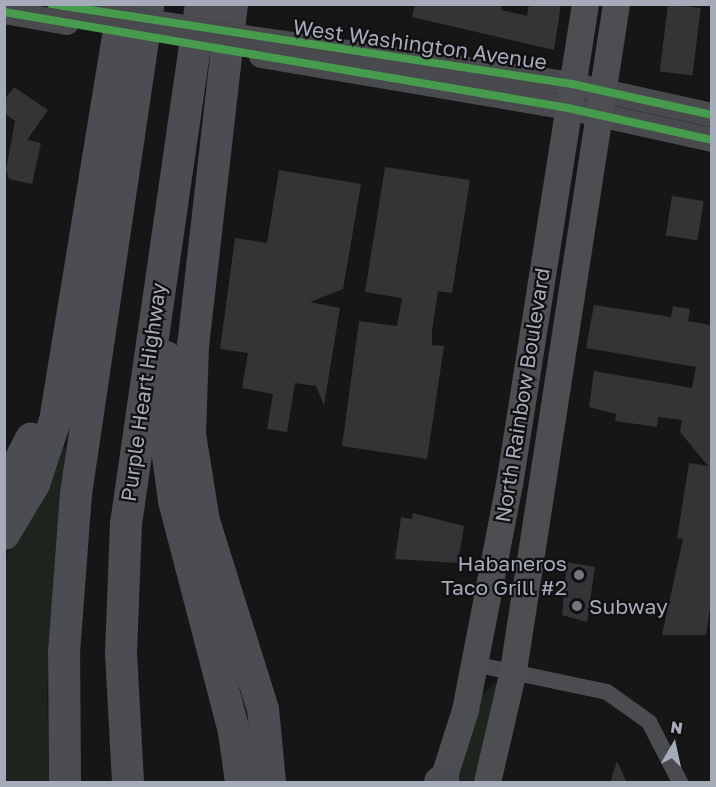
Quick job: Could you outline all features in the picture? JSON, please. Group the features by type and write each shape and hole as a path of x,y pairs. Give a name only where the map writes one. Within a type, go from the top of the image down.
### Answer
{"highway":[{"path":"4,534 34,484 52,434 123,4"},
{"path":"65,783 64,665 76,494 148,4"},
{"name":"Purple Heart Highway","path":"128,783 121,653 124,549 157,293 201,4"},
{"path":"232,4 190,411 204,521 263,709 270,783"},
{"path":"4,491 43,408 77,277"},
{"path":"157,293 169,315 164,411 172,492 234,732 241,783"},
{"path":"243,647 273,712 286,783"}],"main road":[{"name":"North Rainbow Boulevard","path":"442,782 474,664 519,427 585,4"},
{"name":"North Rainbow Boulevard","path":"487,783 513,670 552,432 616,4"},
{"name":"West Washington Avenue","path":"4,12 62,12 262,48 570,96 711,140"},
{"name":"West Washington Avenue","path":"600,105 711,115"},
{"path":"533,333 544,364 537,420 552,432"},
{"path":"519,427 531,448 524,508 537,521"}],"street":[{"path":"474,664 586,684 633,708 658,735 680,783"}],"shaded area":[{"path":"61,447 66,448 47,690 49,782 5,782 4,558 37,506"},
{"path":"498,681 478,782 452,782 481,696"}],"building":[{"path":"415,4 502,4 501,10 527,16 529,4 561,4 554,50 412,17"},
{"path":"668,4 701,8 692,76 660,71"},
{"path":"14,87 48,110 27,140 41,143 32,184 9,179 6,170 15,121 4,113 4,100"},
{"path":"385,167 470,180 452,293 438,291 432,345 444,346 427,459 342,446 359,321 397,326 402,298 365,292"},
{"path":"279,170 361,184 343,289 310,302 340,308 324,405 316,386 295,383 287,432 267,429 273,394 242,388 248,353 220,349 235,238 267,243"},
{"path":"672,196 704,201 697,241 666,236"},
{"path":"594,305 671,317 673,306 690,309 688,321 711,325 711,602 706,635 662,635 683,539 677,538 689,463 708,466 680,432 682,420 658,417 657,427 615,421 616,414 589,407 594,371 692,388 696,367 586,348"},
{"path":"413,513 464,526 458,563 395,559 401,517 412,519"},
{"path":"567,562 595,567 587,622 562,615"},
{"path":"617,761 627,783 610,783"}],"cycle path":[{"path":"51,4 572,84 712,115"},
{"path":"4,12 568,108 712,140"}],"place":[{"name":"Habaneros Taco Grill #2","path":"579,575"},
{"name":"Subway","path":"577,606"}]}
